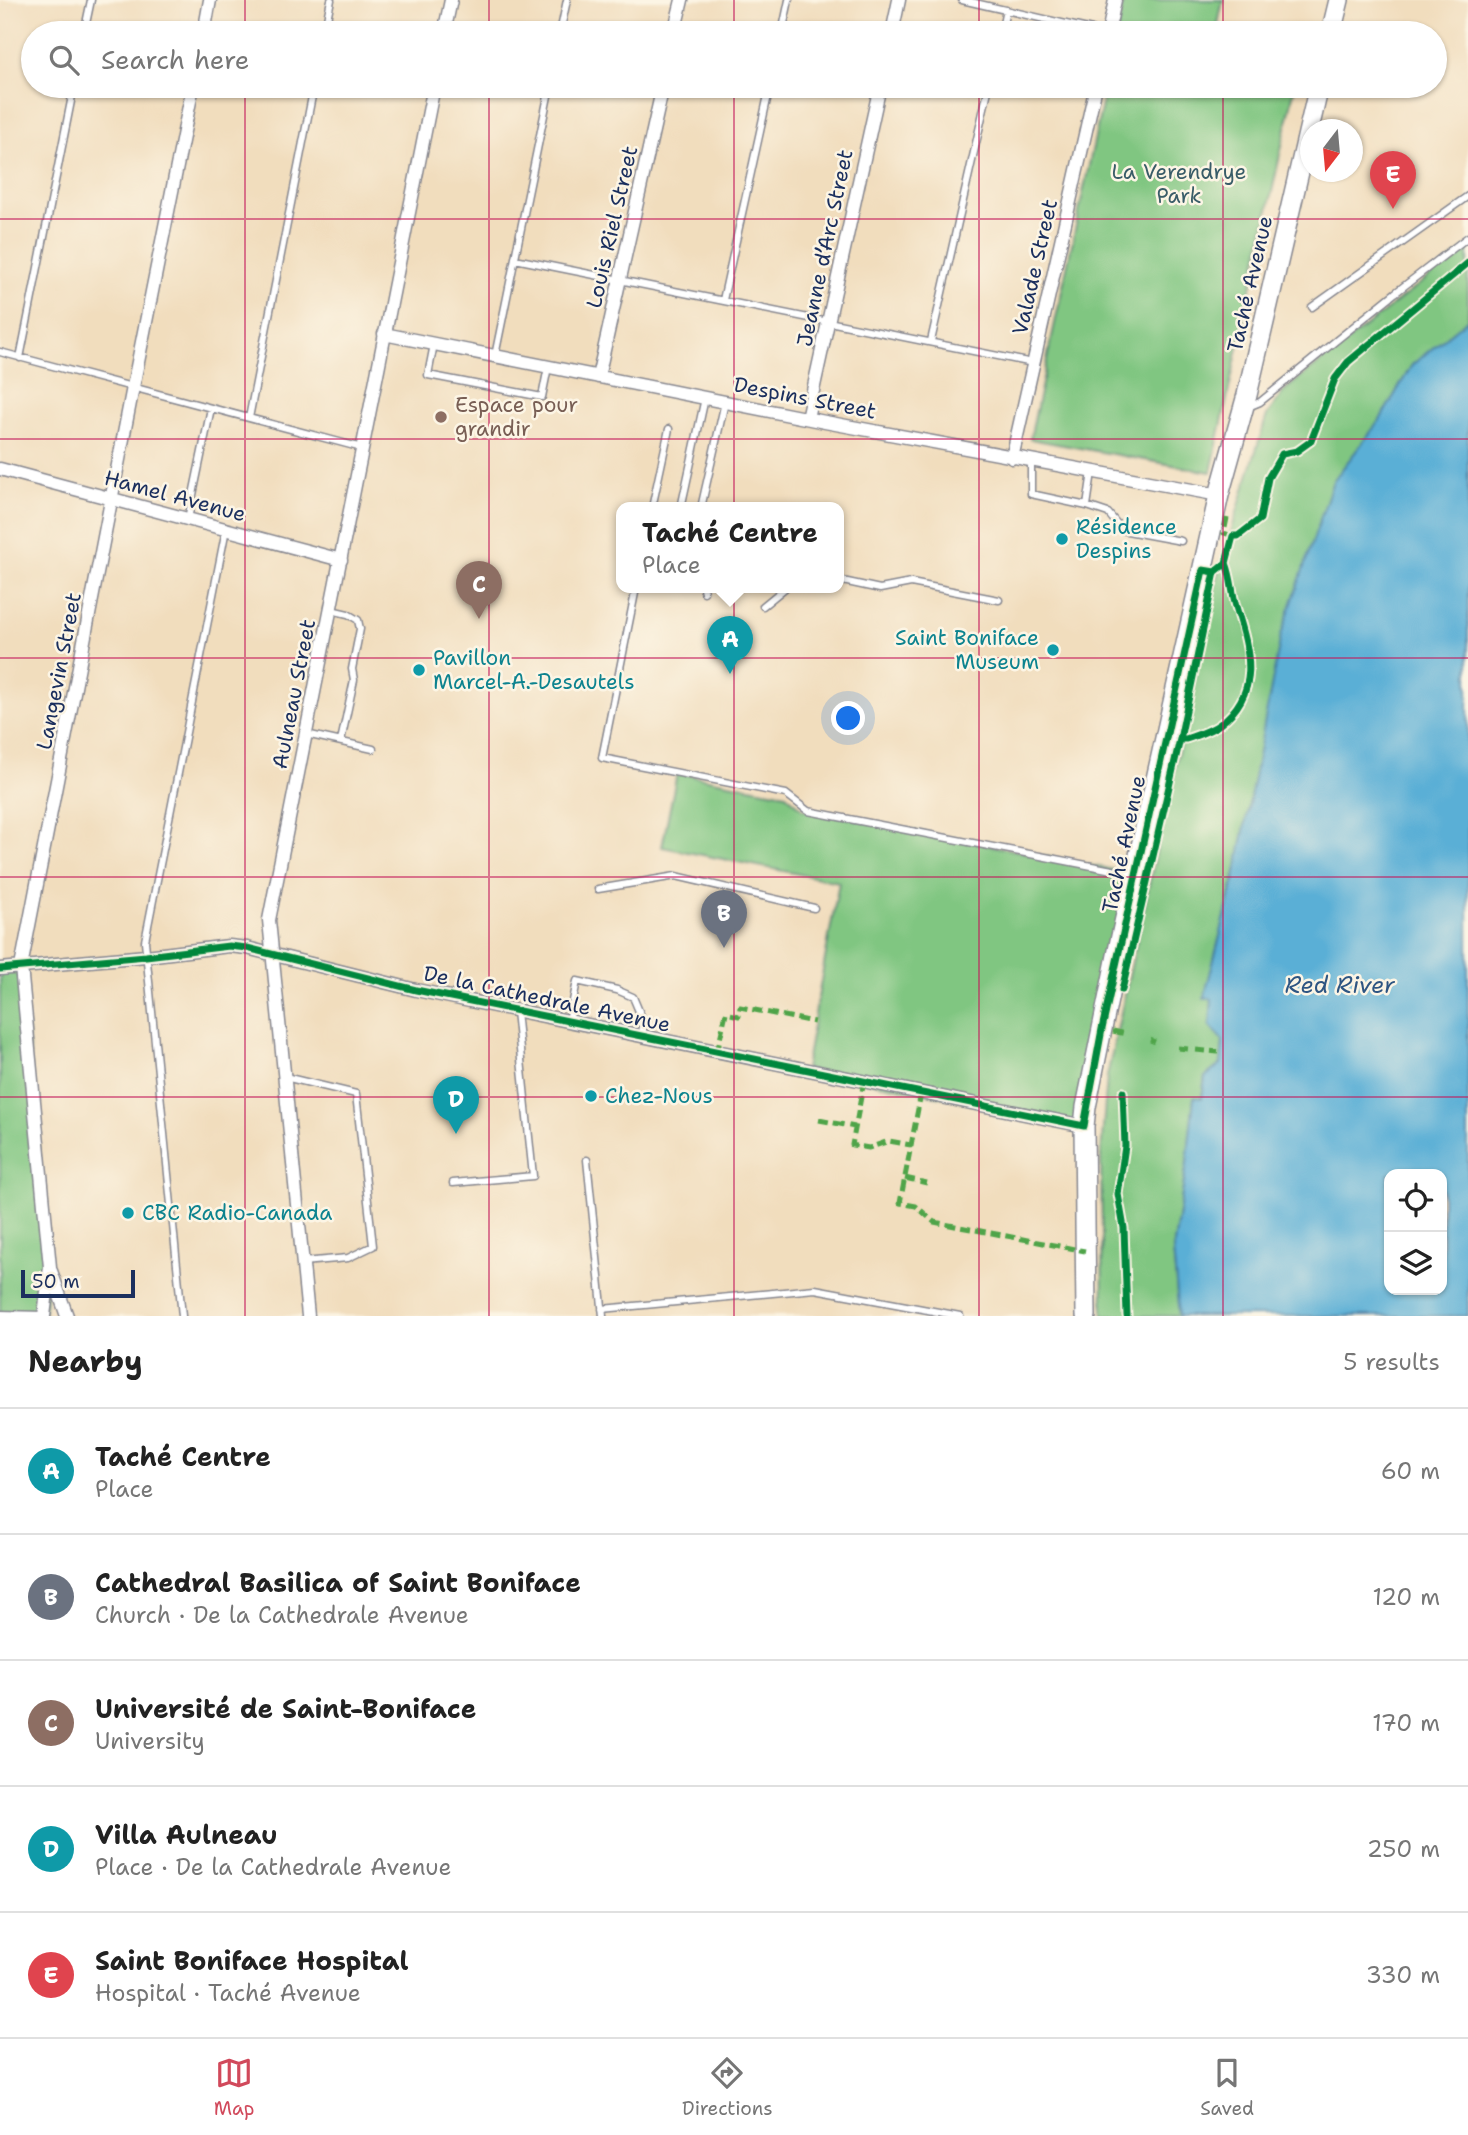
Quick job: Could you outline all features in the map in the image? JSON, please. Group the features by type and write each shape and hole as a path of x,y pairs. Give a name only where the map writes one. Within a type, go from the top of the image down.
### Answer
{"street":[{"path":"206,21 210,0"},
{"path":"446,21 450,0"},
{"path":"677,21 682,0"},
{"path":"894,21 899,0"},
{"path":"1109,21 1115,0"},
{"path":"1334,21 1339,0"},
{"name":"Langevin Street","path":"44,1315 50,1267 21,967 191,98"},
{"name":"Aulneau Street","path":"308,1316 269,920 432,98"},
{"name":"Louis Riel Street","path":"598,377 660,98"},
{"name":"Jeanne d’Arc Street","path":"807,418 877,98"},
{"name":"Valade Street","path":"1012,458 1093,98"},
{"name":"Taché Avenue","path":"1086,1316 1084,1126 1099,1042 1219,495 1243,410 1316,98"},
{"name":"Despins Street","path":"384,334 1012,458 1219,495"},
{"name":"Hamel Avenue","path":"0,469 341,560"},
{"name":"De la Cathedrale Avenue","path":"0,970 229,946 416,990 1084,1126"},
{"name":"Langevin Street","path":"50,1267 68,1316"}],"lane":[{"path":"87,21 91,0"},
{"path":"327,21 331,0"},
{"path":"563,21 567,0"},
{"path":"785,21 789,0"},
{"path":"962,0 1054,21"},
{"path":"1003,21 1006,10"},
{"path":"20,358 72,98"},
{"path":"249,418 312,98"},
{"path":"495,356 548,98"},
{"path":"723,300 768,98"},
{"path":"931,341 986,98"},
{"path":"1312,307 1468,196"},
{"path":"1243,410 1260,402 1468,237"},
{"path":"515,259 1033,363"},
{"path":"434,344 428,375 542,397 548,367"},
{"path":"0,352 362,448"},
{"path":"682,502 705,398"},
{"path":"702,502 724,402"},
{"path":"188,519 211,408"},
{"path":"653,502 669,429"},
{"path":"1031,461 1031,494 1108,513 1122,530 1181,541"},
{"path":"1087,506 1092,472"},
{"path":"182,1316 145,941 226,529"},
{"path":"844,581 880,589 911,583 999,600"},
{"path":"635,593 603,758 786,793 808,811 1135,874"},
{"path":"764,606 779,593"},
{"path":"331,610 348,614 358,620 360,629 352,669 354,680 341,741"},
{"path":"306,734 373,748"},
{"path":"598,889 677,876 814,908"},
{"path":"569,1021 577,981 617,990 633,997 641,1016 644,1037"},
{"path":"453,1184 533,1176 516,1011"},
{"path":"284,1077 356,1094 373,1246 348,1258 303,1262"},
{"path":"587,1160 603,1313 815,1289 960,1316"},
{"path":"0,1314 44,1315"}],"green space":[{"path":"1124,0 1223,0 1219,21 1120,21"},
{"name":"La Verendrye Park","path":"1103,98 1292,98 1211,472 1030,439"},
{"path":"1468,246 1468,319 1412,365 1380,420 1333,481 1205,997 1212,998 1211,1026 1223,1041 1221,1064 1205,1077 1202,1098 1194,1098 1173,1250 1179,1316 1103,1316 1101,1154 1107,1076 1216,580 1267,415 1285,390"},
{"path":"677,773 786,794 803,809 1135,874 1084,1126 805,1069 839,882 662,847"},
{"path":"21,967 50,1267 44,1316 0,1316 0,969"}],"water":[{"name":"Red River","path":"1468,319 1468,1316 1179,1316 1173,1250 1194,1097 1202,1098 1205,1077 1221,1064 1223,1041 1210,1026 1212,999 1204,998 1235,878 1281,635 1333,481 1380,420 1412,365"}],"marked path":[{"path":"1227,518 1224,533 1233,536"},
{"path":"717,1052 726,1013 739,1016 740,1007 814,1022"},
{"path":"1113,1031 1126,1034"},
{"path":"1150,1040 1155,1042"},
{"path":"1178,1048 1188,1049"},
{"path":"1196,1050 1218,1052"},
{"path":"864,1081 852,1145 869,1148 889,1141 911,1145"},
{"path":"921,1093 900,1203 916,1206 934,1222 1085,1251"},
{"path":"819,1120 855,1127"},
{"path":"905,1178 927,1183"}],"cycle path":[{"path":"0,969 229,946 247,948 416,990 1084,1126 1102,1029 1203,570 1215,572 1226,563 1233,536 1238,536 1260,519 1268,478 1282,454 1297,451 1311,441 1335,379 1348,362 1468,263"},
{"path":"1180,739 1186,739 1220,724 1233,712 1247,685 1249,671 1246,641 1226,563"},
{"path":"1122,990 1180,739 1215,572"},
{"path":"1123,1092 1125,1146 1118,1194 1124,1228 1127,1316"}],"place":[{"name":"Saint Boniface Hospital","path":"1393,209"},
{"name":"Espace pour grandir","path":"441,417"},
{"name":"Résidence Despins","path":"1062,539"},
{"name":"Université de Saint-Boniface","path":"479,619"},
{"name":"Saint Boniface Museum","path":"1053,650"},
{"name":"Pavillon Marcel-A.-Desautels","path":"419,670"},
{"name":"Taché Centre","path":"730,674"},
{"name":"Cathedral Basilica of Saint Boniface","path":"724,948"},
{"name":"Chez-Nous","path":"591,1096"},
{"name":"Villa Aulneau","path":"456,1134"},
{"name":"CBC Radio-Canada","path":"128,1213"}]}
